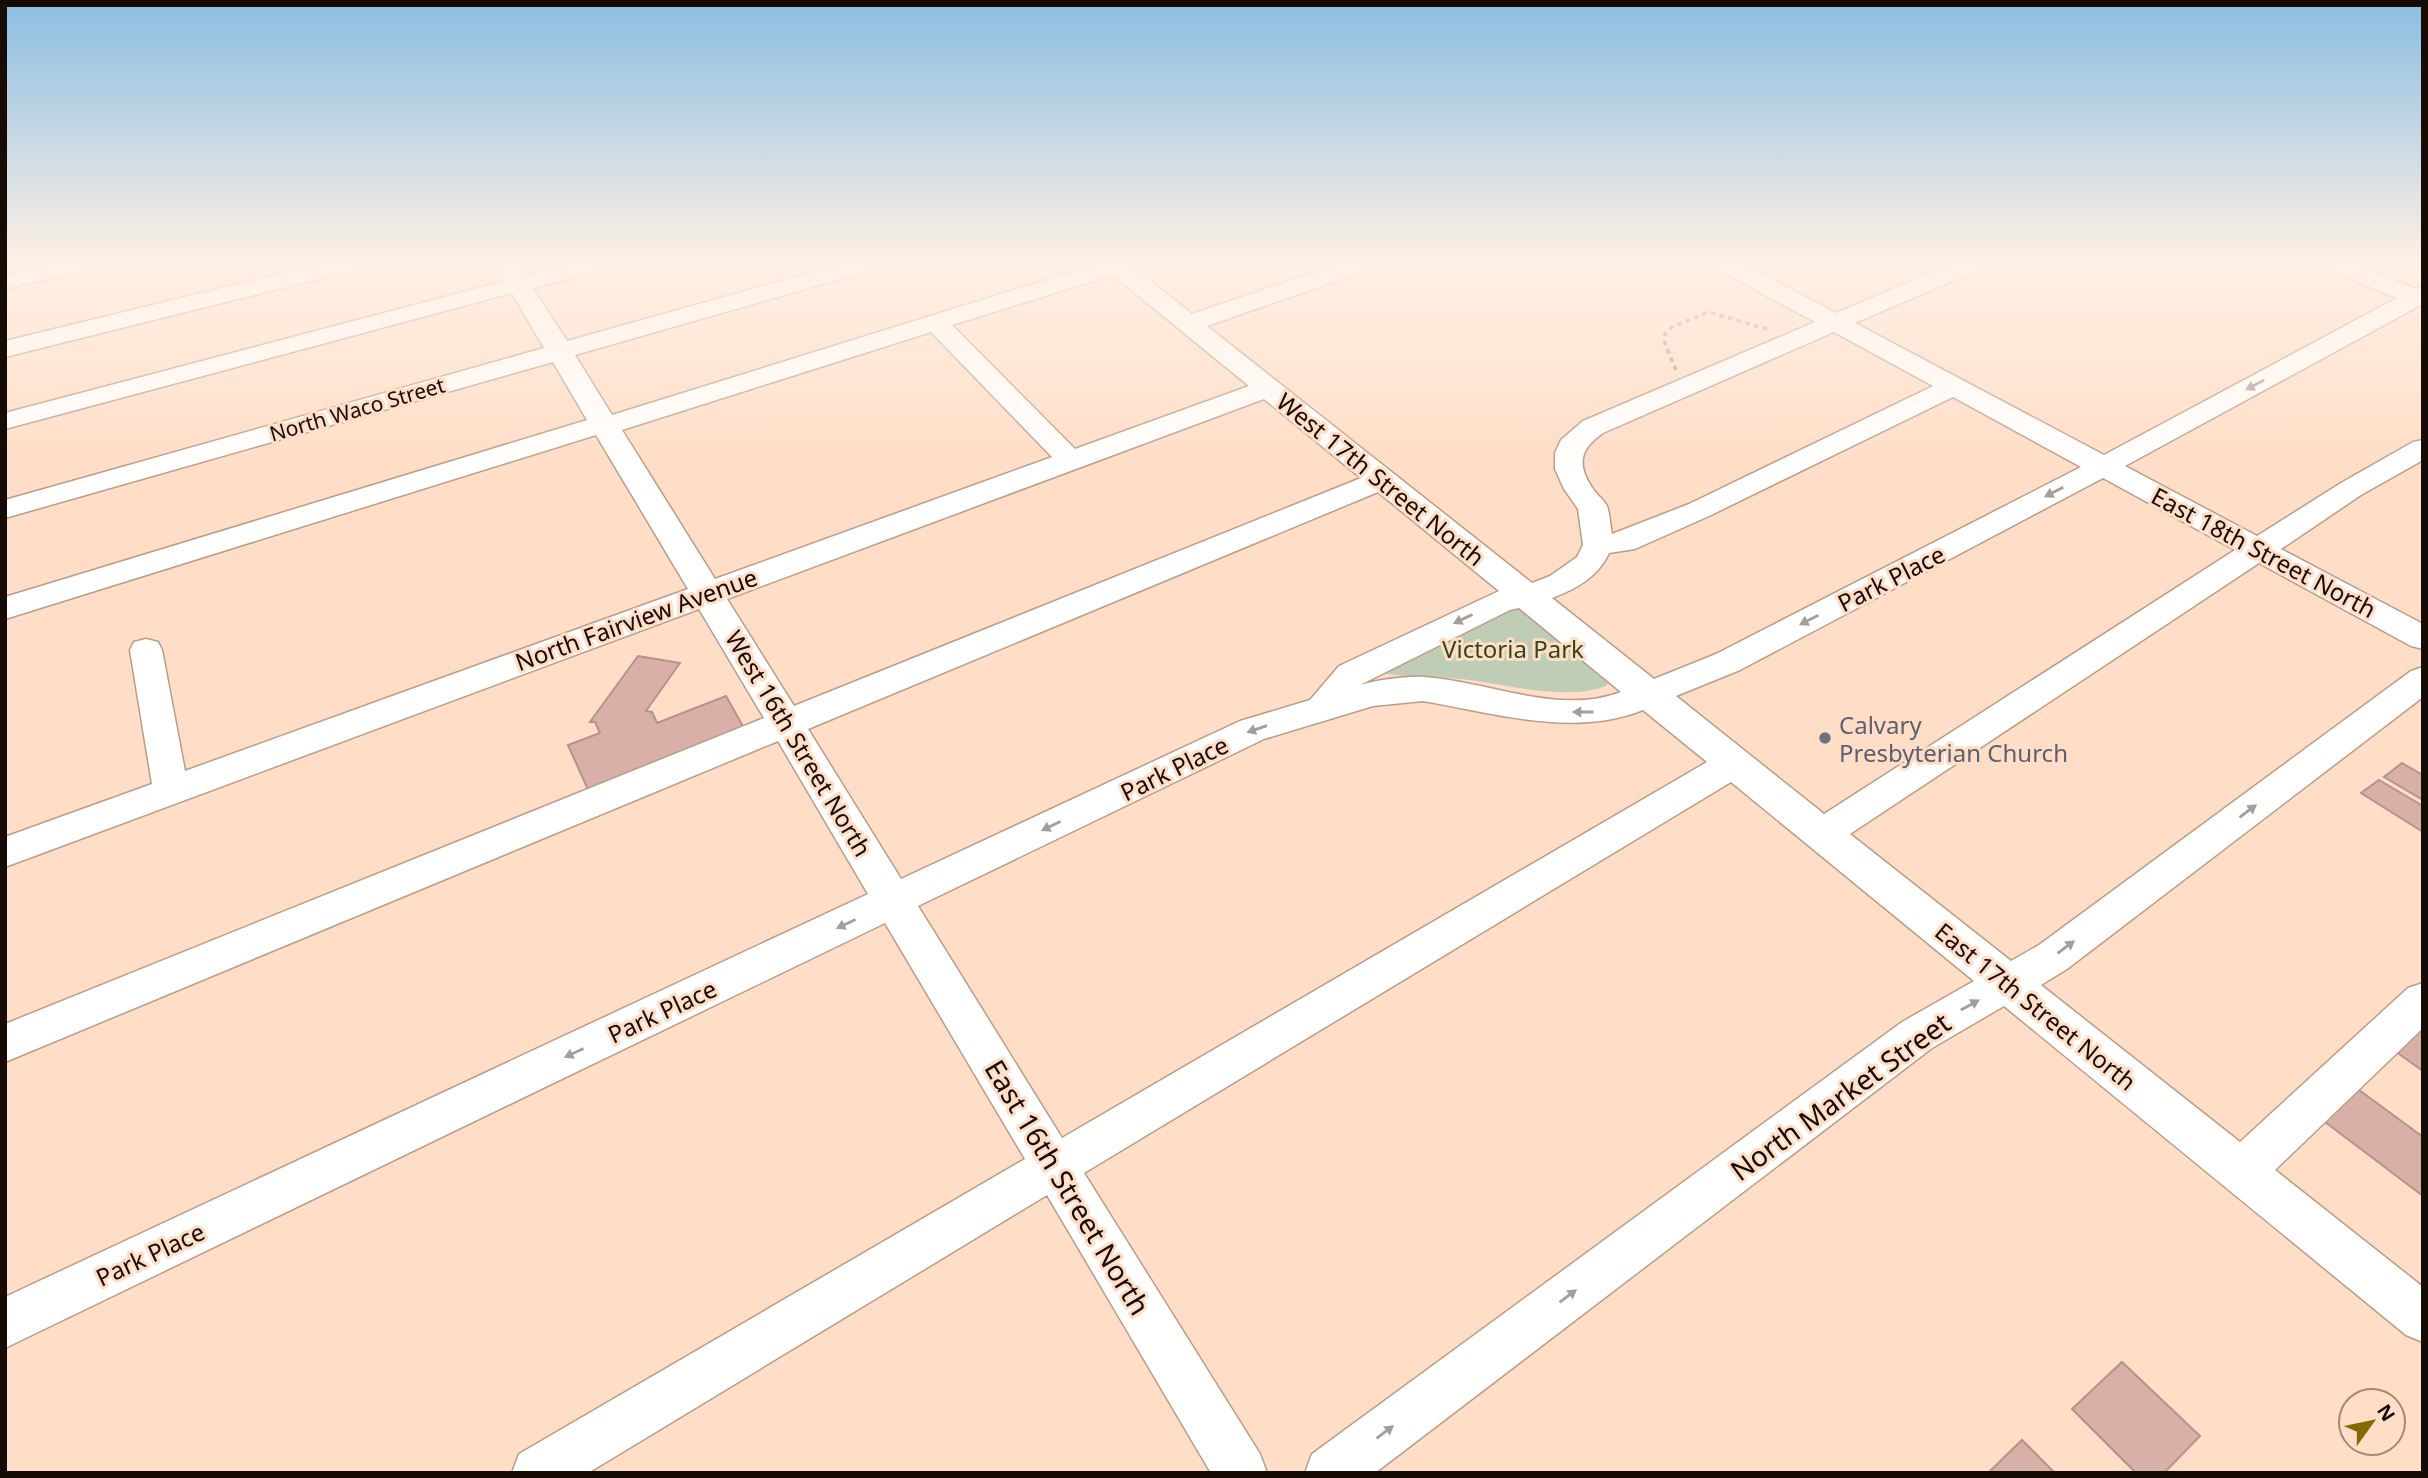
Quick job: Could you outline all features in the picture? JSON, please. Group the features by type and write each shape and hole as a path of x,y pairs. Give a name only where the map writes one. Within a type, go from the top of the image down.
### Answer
{"street":[{"path":"5,349 74,332"},
{"path":"5,421 312,332"},
{"name":"West 16th Street North","path":"548,332 895,901"},
{"name":"North Waco Street","path":"5,509 627,332"},
{"path":"5,608 899,332"},
{"path":"945,332 1072,461"},
{"name":"West 17th Street North","path":"1198,332 1648,694"},
{"path":"1322,709 1351,674 1501,601 1526,596 1561,583 1589,563 1598,545 1593,508 1578,489 1569,469 1569,453 1575,440 1593,427 1814,332"},
{"name":"East 18th Street North","path":"1852,332 2423,638"},
{"name":"Park Place","path":"5,1323 1252,730 1372,695 1423,689 1559,712 1598,711 1648,694 1728,662 2355,332"},
{"path":"1598,545 1624,542 1699,510 1954,386"},
{"name":"North Fairview Avenue","path":"5,852 1268,388"},
{"path":"1822,834 2351,489 2423,448"},
{"path":"5,1043 1382,480"},
{"path":"146,650 171,791"},
{"name":"North Market Street","path":"1331,1473 1917,1034 2053,957 2423,679"},
{"name":"East 17th Street North","path":"1648,694 2423,1318"},
{"path":"538,1473 1734,763"},
{"name":"East 16th Street North","path":"895,901 1241,1473"},
{"path":"2241,1171 2423,1001"}],"path":[{"path":"1667,332 1665,344 1676,370"}],"green space":[{"name":"Victoria Park","path":"1518,603 1609,681 1606,686 1572,692 1553,692 1460,679 1379,673"}],"building":[{"path":"638,656 680,663 646,711 652,712 657,723 726,696 744,728 589,792 568,745 600,733 595,722 590,722"},
{"path":"2402,763 2423,775 2423,800 2384,777"},
{"path":"2379,780 2423,806 2423,832 2361,793"},
{"path":"2423,1019 2423,1071 2392,1049"},
{"path":"2355,1087 2423,1137 2423,1196 2321,1119"},
{"path":"2122,1362 2200,1436 2164,1473 2136,1473 2072,1409"},
{"path":"2022,1440 2055,1473 1988,1473"}],"place":[{"name":"Calvary Presbyterian Church","path":"1825,738"}]}
